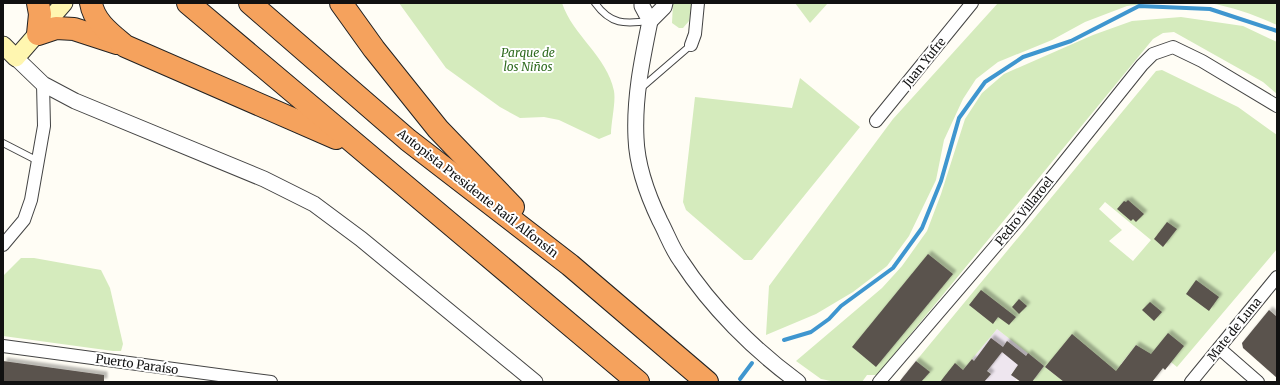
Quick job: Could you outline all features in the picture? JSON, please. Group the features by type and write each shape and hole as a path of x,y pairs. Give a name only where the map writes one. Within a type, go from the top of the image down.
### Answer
{"highway":[{"path":"38,3 40,14 38,34 56,28 74,29 125,46 358,148"},
{"path":"91,3 92,10 98,20 108,32 125,46"},
{"path":"188,3 358,148 638,382"},
{"name":"Autopista Presidente Raúl Alfonsín","path":"250,3 408,140 570,265 706,381"},
{"path":"341,3 374,49 438,129 570,265"}],"main road":[{"path":"3,45 16,58 64,3"}],"street":[{"path":"642,3 642,6 650,21"},
{"path":"665,3 664,7 650,21 636,93 636,139 640,174 680,260 714,305 781,370 798,382"},
{"path":"691,45 695,34 698,3"},
{"name":"Juan Yufre","path":"876,121 972,3"},
{"name":"Pedro Villaroel","path":"879,382 1017,221 1142,65 1153,54 1173,47 1202,61 1277,106"},
{"path":"16,58 43,84 75,101 264,179 314,204 361,238 535,382"},
{"path":"3,245 24,220 32,200 44,126 43,84"},
{"name":"Mate de Luna","path":"1191,382 1277,277"},
{"name":"Puerto Paraíso","path":"3,346 271,382"},
{"path":"1219,348 1258,382"}],"lane":[{"path":"595,3 613,21 630,23 650,21"},
{"path":"636,93 691,45"},
{"path":"3,143 38,161"}],"shaded area":[{"path":"997,329 1028,353 1011,374 1017,379 1014,382 984,382 991,373 972,359"}],"green space":[{"name":"Parque de los Niños","path":"399,3 562,3 567,15 597,56 610,79 614,91 611,134 599,139 559,120 544,117 520,118 500,107 446,68"},
{"path":"673,3 692,3 689,21 683,28 679,28 672,23"},
{"path":"795,3 828,3 810,23"},
{"path":"998,3 1151,3 1127,6 1085,22 1052,40 998,62 976,79 963,99 944,140 936,180 909,236 887,266 853,292 816,314 766,335 769,286 893,119"},
{"path":"1209,3 1277,3 1277,25 1244,12"},
{"path":"1181,17 1243,26 1277,42 1277,94 1263,82 1174,32 1163,33 1153,39 877,375 867,375 862,382 836,382 821,379 796,361 882,288 902,266 927,231 941,194 965,119 982,93 1004,74 1093,35 1132,21"},
{"path":"1162,70 1238,107 1277,135 1277,249 1177,367 1156,350 1151,355 1136,345 1121,364 1145,382 1045,367 1064,382 1032,382 1044,366 997,329 953,382 921,382 929,372 916,361 1156,71","holes":["1105,202 1151,240 1133,261 1109,241 1122,230 1099,209"]},
{"path":"800,78 860,127 752,260 744,260 686,210 683,202 695,97 792,108"},
{"path":"21,258 34,258 101,270 110,288 123,344 121,351 3,336 3,276"}],"building":[{"path":"1128,200 1144,214 1136,222 1133,219 1131,221 1117,209 1124,201 1126,202"},
{"path":"1167,222 1177,229 1163,247 1154,239"},
{"path":"928,254 953,274 876,367 852,347"},
{"path":"1196,280 1219,297 1209,311 1186,294"},
{"path":"981,290 1016,317 1009,325 998,317 993,324 969,305"},
{"path":"1019,299 1027,306 1019,314 1012,307"},
{"path":"1150,302 1162,312 1154,321 1142,310"},
{"path":"1269,310 1277,317 1277,378 1243,348 1242,343"},
{"path":"1168,333 1184,346 1165,370 1163,368 1152,382 1064,382 1045,367 1072,334 1116,371 1136,345 1151,354"},
{"path":"991,338 1003,347 1007,341 1026,356 1028,353 1044,366 1032,382 1021,382 1011,375 1018,365 1002,352 987,371 991,374 984,382 940,382 955,363 963,370 972,359 974,361"},
{"path":"3,361 104,375 104,382 3,382"},
{"path":"916,361 930,372 921,382 899,382"}],"waterway":[{"path":"784,340 811,332 829,319 841,306 893,268 922,228 941,181 959,118 985,82 1023,57 1071,41 1139,6 1210,9 1277,31"},
{"path":"740,379 752,363"}]}
